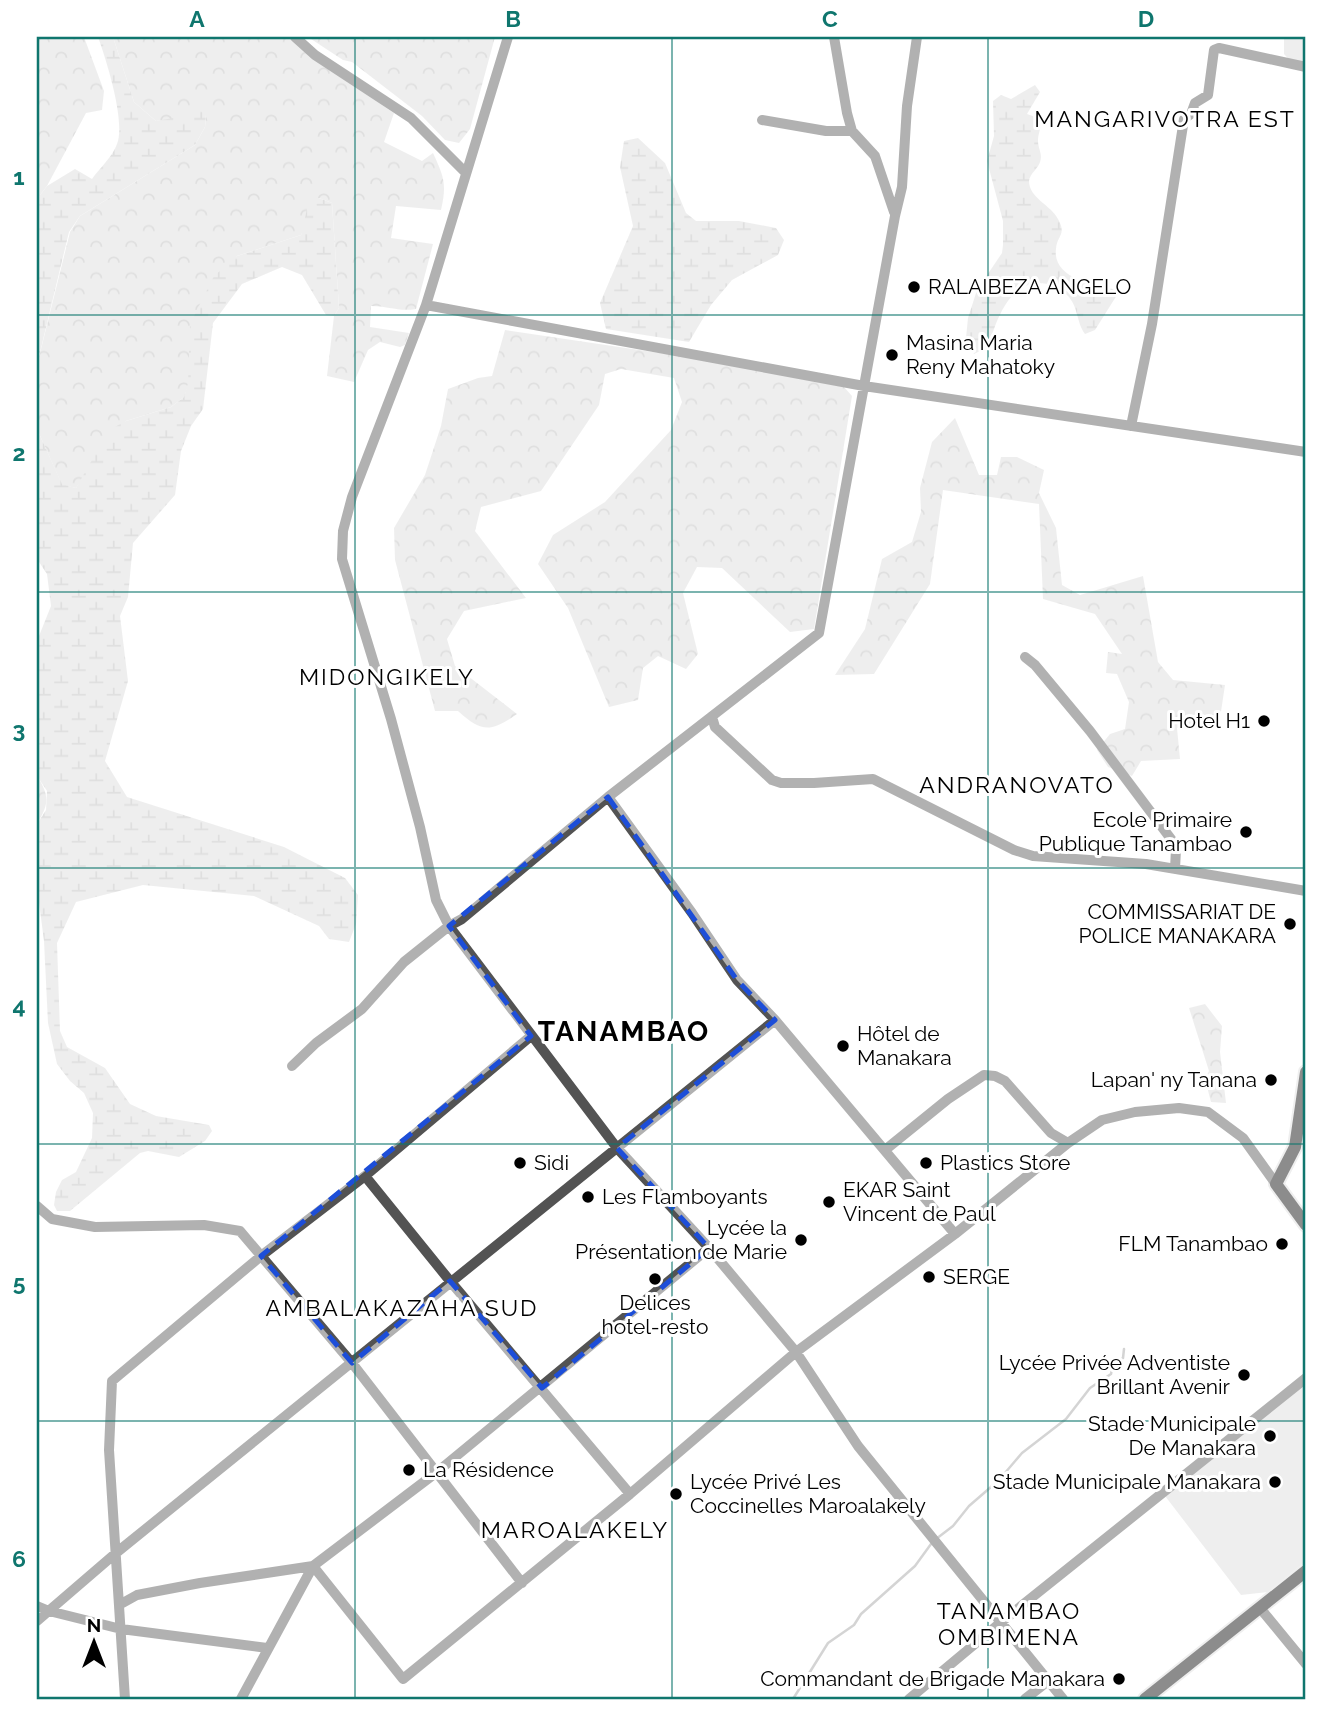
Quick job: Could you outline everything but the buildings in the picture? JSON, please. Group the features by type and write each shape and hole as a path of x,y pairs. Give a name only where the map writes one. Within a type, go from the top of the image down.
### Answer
{"main road":[{"path":"1306,1072 1295,1147 1276,1184 1306,1225"},
{"path":"1145,1699 1306,1570"}],"street":[{"path":"295,37 315,55 411,118 466,173"},
{"path":"508,37 426,304 352,496 343,531 342,559 391,719 436,900 449,926 617,1148 709,1248 796,1352 858,1446 1063,1699"},
{"path":"834,37 846,113 852,131 875,156 895,216"},
{"path":"292,1066 316,1042 362,1009 404,962 449,926 462,919 608,797 819,633 902,187 907,106 917,37"},
{"path":"1131,426 1152,324 1184,119 1191,114 1195,103 1208,95 1214,50 1219,48 1306,67"},
{"path":"762,120 826,131 852,131"},
{"path":"426,304 864,386 1306,452"},
{"path":"1025,657 1035,665 1090,731 1164,830 1176,849 1175,869"},
{"path":"712,717 715,727 772,780 781,783 873,779 1014,850 1033,856 1146,864 1306,891"},
{"path":"608,797 737,980 775,1020 955,1234"},
{"path":"37,1621 116,1553 450,1281 775,1020"},
{"path":"125,1699 109,1450 112,1381 261,1256 365,1176 531,1036"},
{"path":"885,1150 948,1099 984,1075 1005,1081 1051,1133 1068,1143"},
{"path":"313,1566 403,1679 630,1494 796,1352 955,1234 1068,1143 1102,1120 1135,1112 1179,1108 1208,1112 1243,1138 1276,1184"},
{"path":"365,1176 630,1494"},
{"path":"37,1206 52,1219 95,1227 204,1225 240,1231 352,1363 522,1583"},
{"path":"241,1699 313,1566 438,1472 709,1248"},
{"path":"916,1697 1000,1623 1306,1378"},
{"path":"119,1605 137,1595 313,1566"},
{"path":"37,1606 121,1629 267,1648"},
{"path":"1260,1608 1306,1664"},
{"path":"1025,1699 1048,1681"}],"highlighted area":[{"path":"608,797 737,980 775,1020 617,1148 709,1248 542,1388 450,1281 352,1363 261,1256 531,1036 449,926"}],"green space":[{"path":"37,37 84,37 104,91 102,110 86,113 47,186 37,199"},
{"path":"98,37 113,37 134,102 156,121 173,118 195,106 206,115 205,127 195,145 80,216 69,232 37,365 37,199 47,186 75,169 92,179 112,153 119,134 114,90"},
{"path":"113,37 289,37 313,59 394,113 384,142 422,161 433,153 442,175 444,194 441,210 396,206 391,238 433,244 416,309 371,306 370,327 409,333 405,345 400,347 380,342 368,350 354,382 327,376 334,316 339,308 332,203 319,198 301,235 237,256 184,397 171,407 126,421 76,488 62,485 37,429 37,365 70,232 80,216 195,145 205,127 206,115 156,121 134,102"},
{"path":"308,37 495,37 470,129 459,143 445,140 422,116 352,62 343,60"},
{"path":"1284,37 1306,37 1306,69 1294,65 1284,54"},
{"path":"1035,85 1040,92 1027,114 1041,119 1038,141 1041,156 1029,181 1036,197 1055,214 1061,224 1062,232 1057,244 1056,259 1067,273 1085,282 1113,289 1117,295 1095,330 1085,334 1074,304 1064,292 1046,284 1027,285 1018,290 1004,306 988,347 974,354 966,338 968,318 977,290 1002,253 1003,245 1003,221 987,161 994,136 993,101 1001,95 1011,99"},
{"path":"638,138 665,163 686,213 696,221 739,221 776,228 784,240 778,255 732,280 711,305 689,342 606,329 600,303 633,226 620,167 624,141"},
{"path":"319,198 332,203 339,308 334,316 326,315 302,275 282,267 242,284 213,323 203,409 191,426 181,451 175,495 133,543 128,597 120,616 128,681 105,761 127,797 284,847 345,878 358,895 356,924 349,942 329,939 319,926 254,896 143,885 76,902 57,943 60,1031 67,1047 105,1068 130,1104 156,1116 209,1125 212,1131 205,1141 179,1157 148,1151 140,1153 70,1211 57,1211 54,1205 56,1192 62,1180 76,1172 92,1138 93,1113 84,1093 57,1064 48,1023 44,941 37,887 37,824 46,810 47,791 37,776 37,641 51,606 47,574 37,559 37,429 62,484 76,488 109,430 126,421 171,407 184,397 188,383 190,324 214,276 237,256 301,235 309,200"},
{"path":"505,330 680,356 844,387 852,396 814,629 790,632 722,568 697,567 683,593 698,654 686,669 658,656 643,668 638,700 609,707 568,608 538,564 553,535 605,502 671,430 682,402 674,378 621,369 605,374 599,405 541,491 481,507 475,531 526,598 464,611 447,639 455,666 517,714 487,728 474,723 458,711 435,711 395,560 394,528 425,475 441,426 448,389 492,376"},
{"path":"955,418 979,475 997,475 1001,457 1017,457 1044,470 1039,493 1056,528 1062,585 1080,595 1143,576 1158,662 1173,680 1225,685 1219,725 1177,728 1180,759 1141,761 1132,776 1108,767 1097,750 1110,734 1125,729 1129,702 1117,674 1106,673 1108,652 1122,654 1095,614 1043,599 1039,504 943,490 930,584 874,674 835,675 865,629 882,559 912,542 921,512 920,488 932,442"},
{"path":"37,776 46,800 37,824"},
{"path":"1205,1004 1222,1026 1220,1052 1226,1103 1211,1102 1205,1079 1209,1071 1189,1008"},
{"name":"Stade Municipale De Manakara","path":"1306,1381 1306,1561 1268,1592 1241,1595 1162,1492"}],"waterway":[{"path":"936,1539 953,1526 969,1506 999,1480 1022,1453 1066,1419 1090,1388 1111,1374 1113,1365 1123,1358 1124,1349"},
{"path":"793,1699 828,1643 854,1625 861,1614 915,1566 931,1544"}],"place":[{"name":"RALAIBEZA ANGELO","path":"914,287"},
{"name":"Masina Maria Reny Mahatoky","path":"892,355"},
{"name":"Hotel H1","path":"1264,721"},
{"name":"Ecole Primaire Publique Tanambao","path":"1246,832"},
{"name":"COMMISSARIAT DE POLICE MANAKARA","path":"1290,924"},
{"name":"Hôtel de Manakara","path":"843,1046"},
{"name":"Lapan' ny Tanana","path":"1271,1080"},
{"name":"Sidi","path":"520,1163"},
{"name":"Plastics Store","path":"926,1163"},
{"name":"Les Flamboyants","path":"588,1197"},
{"name":"EKAR Saint Vincent de Paul","path":"829,1202"},
{"name":"Lycée la Présentation de Marie","path":"801,1240"},
{"name":"FLM Tanambao","path":"1282,1244"},
{"name":"SERGE","path":"929,1277"},
{"name":"Delices hotel-resto","path":"655,1279"},
{"name":"Lycée Privée Adventiste Brillant Avenir","path":"1244,1375"},
{"name":"Stade Municipale De Manakara","path":"1270,1436"},
{"name":"La Résidence","path":"409,1470"},
{"name":"Stade Municipale Manakara","path":"1275,1482"},
{"name":"Lycée Privé Les Coccinelles Maroalakely","path":"676,1494"},
{"name":"Commandant de Brigade Manakara","path":"1119,1679"}],"district":[{"name":"MANGARIVOTRA EST","path":"1165,119"},
{"name":"MIDONGIKELY","path":"387,677"},
{"name":"ANDRANOVATO","path":"1017,785"},
{"name":"TANAMBAO","path":"624,1031"},
{"name":"AMBALAKAZAHA SUD","path":"402,1308"},
{"name":"MAROALAKELY","path":"575,1530"},
{"name":"TANAMBAO OMBIMENA","path":"1009,1624"}]}
